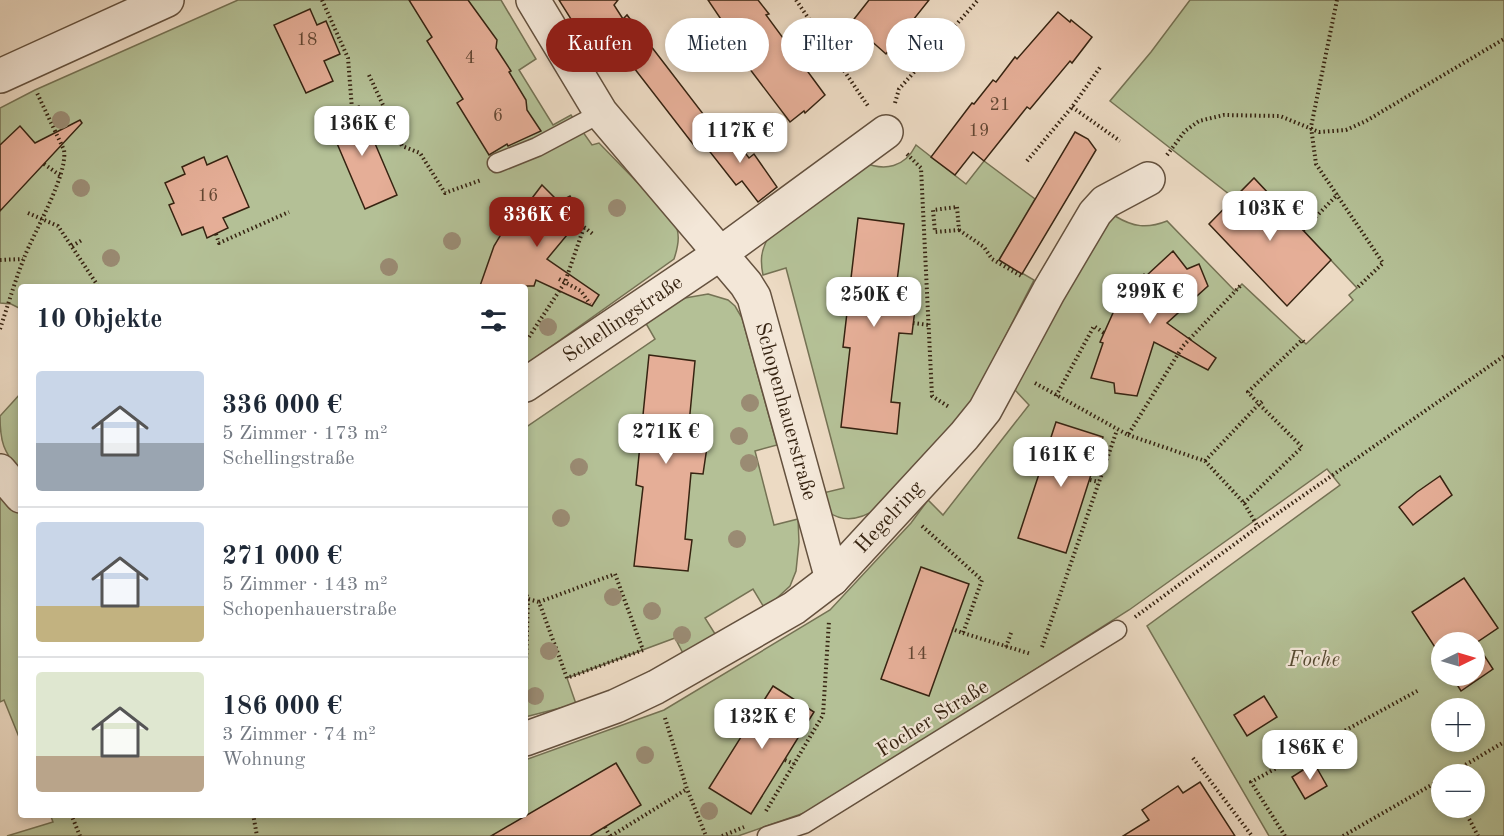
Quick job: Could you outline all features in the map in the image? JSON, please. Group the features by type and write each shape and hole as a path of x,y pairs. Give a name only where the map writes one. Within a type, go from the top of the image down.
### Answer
{"street":[{"path":"12,70 167,0"},
{"name":"Schopenhauerstraße","path":"533,0 601,113 721,253 754,297 832,579"},
{"path":"721,253 886,132"},
{"name":"Hegelring","path":"528,738 616,706 656,687 794,608 832,579 985,410 1049,291 1095,213 1105,202 1148,179"},
{"name":"Schellingstraße","path":"528,383 721,253"},
{"path":"0,471 18,492"}],"lane":[{"path":"497,163 537,147 601,113"},
{"name":"Focher Straße","path":"767,836 804,824 1117,630"}],"path":[{"path":"322,0 348,58 352,109"},
{"path":"796,0 886,132 921,168 932,396 976,422"},
{"path":"886,132 899,89 978,0"},
{"path":"1337,0 1311,127 1316,164 1383,262 1357,288"},
{"path":"1148,179 1185,131 1199,121 1224,115 1280,116 1319,132 1346,130 1366,121 1504,39"},
{"path":"1027,161 1072,107 1101,66"},
{"path":"0,329 24,259 60,176 65,158 64,150 12,70"},
{"path":"1072,107 1120,141"},
{"path":"44,164 60,176"},
{"path":"1303,230 1338,194"},
{"path":"959,230 957,207 933,210 935,232 959,230 984,247 992,259"},
{"path":"216,234 219,243 289,212"},
{"path":"27,213 58,226 97,284"},
{"path":"924,222 934,221"},
{"path":"578,222 594,235"},
{"path":"529,337 565,282 584,227"},
{"path":"72,246 82,240"},
{"path":"0,260 24,259"},
{"path":"559,279 581,291 608,329"},
{"path":"1128,435 1181,345 1242,284"},
{"path":"913,323 929,325"},
{"path":"1056,396 1094,326 1104,333"},
{"path":"1244,503 1303,445 1248,392 1302,340 1306,344"},
{"path":"1117,630 1258,527 1504,356"},
{"path":"1008,366 1056,396 1128,435 1205,461 1244,503 1258,527"},
{"path":"1205,461 1264,400"},
{"path":"952,629 1039,656 1117,429"},
{"path":"1090,480 1099,482"},
{"path":"899,506 982,580 963,633"},
{"path":"528,599 539,602 615,574 643,650 567,678 539,602"},
{"path":"765,812 823,715 832,579"},
{"path":"1006,647 1012,630"},
{"path":"656,687 687,789 706,836"},
{"path":"1285,836 1251,782 1419,690"},
{"path":"1467,764 1504,742"},
{"path":"1193,758 1252,836"},
{"path":"784,760 794,764"},
{"path":"1343,836 1431,785"},
{"path":"605,827 610,836 687,789"},
{"path":"73,818 80,836"},
{"path":"254,818 257,836"},
{"path":"1469,818 1478,836"},
{"path":"723,836 750,825"}],"green space":[{"path":"238,0 501,0 536,59 519,70 553,125 571,115 592,145 599,143 672,218 677,228 677,248 674,259 528,363 528,284 18,284 18,308 0,303 0,108 35,90"},
{"name":"Foche","path":"1190,0 1504,0 1504,836 1269,836 1147,626 1340,485 1327,469 1129,610 883,766 807,812 738,836 7,836 53,822 52,818 528,818 528,759 664,710 830,610 911,523 928,500 943,515 1029,405 1014,389 1104,224 1115,216 1140,226 1167,221 1235,291 1242,284 1306,344 1353,300 1349,295 1357,288 1254,178 1234,198 1110,101"},
{"path":"916,145 966,184 984,161 1035,199 999,260 1034,280 964,417 878,508 859,517 840,518 828,512 823,493 844,488 786,268 763,275 761,260 768,238 863,162 879,167 894,166 906,158"},
{"path":"708,294 728,300 735,306 742,318 777,445 755,451 774,525 798,519 799,542 796,571 790,586 765,609 753,589 705,618 717,637 686,659 675,638 567,678 576,704 528,716 528,426 655,339 644,320 685,298"},
{"path":"18,396 18,470 4,448 0,416"},
{"path":"0,493 18,511 18,735 4,700 0,702"}],"building":[{"path":"409,0 468,0 497,40 496,48 526,100 527,110 541,131 508,146 507,144 489,155 457,103 463,99 427,41 432,37"},
{"path":"559,0 618,0 614,5 622,18 570,18"},
{"path":"708,0 758,0 769,14 766,15 768,18 720,18"},
{"path":"869,0 929,0 915,18 886,18 886,54 874,43 874,18 855,18"},
{"path":"310,9 317,25 326,21 340,54 324,61 333,81 306,93 274,25"},
{"path":"1058,12 1092,37 1072,63 1070,61 1030,109 1027,107 984,161 973,152 955,175 931,157 972,103 974,104 993,80 996,82 1015,57 1017,59"},
{"path":"769,19 781,35 781,72 808,72 825,95 805,113 804,111 790,122 752,72 769,72"},
{"path":"653,49 665,64 665,72 671,72 717,132 696,148 637,72 653,72"},
{"path":"359,106 397,195 365,209 327,120"},
{"path":"80,120 82,123 0,211 0,145 20,126 35,143"},
{"path":"725,126 749,158 754,154 777,187 758,202 742,181 736,185 703,143"},
{"path":"1075,132 1088,139 1096,150 1022,274 999,260"},
{"path":"227,156 249,207 223,218 228,228 207,238 203,227 182,235 169,205 174,203 165,183 185,174 182,167 204,157 207,165"},
{"path":"1254,178 1331,260 1287,306 1209,224"},
{"path":"542,185 559,202 570,196 582,217 547,259 599,295 592,306 536,280 534,286 481,284 494,246 515,211 520,214"},
{"path":"858,218 904,224 894,306 915,309 912,334 899,333 891,402 900,403 897,434 841,427 850,348 843,347"},
{"path":"1173,251 1187,269 1199,264 1208,286 1167,323 1216,358 1208,370 1154,342 1137,396 1115,393 1114,383 1091,378 1103,343 1100,342 1117,304 1144,274 1146,276"},
{"path":"649,355 695,361 687,445 707,447 703,474 691,473 685,539 692,540 688,571 634,566 643,487 636,485"},
{"path":"1056,422 1103,437 1066,553 1018,538"},
{"path":"1440,476 1452,495 1413,525 1399,507"},
{"path":"921,567 969,584 929,696 881,679"},
{"path":"1464,578 1498,628 1485,637 1485,632 1431,632 1431,641 1412,612"},
{"path":"1485,657 1493,669 1485,674"},
{"path":"773,686 814,712 751,814 709,788"},
{"path":"1458,686 1468,686 1461,691"},
{"path":"1264,696 1277,717 1247,736 1234,715"},
{"path":"616,763 641,805 590,836 491,836 522,818 528,818 528,814"},
{"path":"1314,763 1327,786 1305,799 1292,777"},
{"path":"1200,782 1235,836 1123,836 1149,820 1142,810 1178,786 1183,793"}]}
